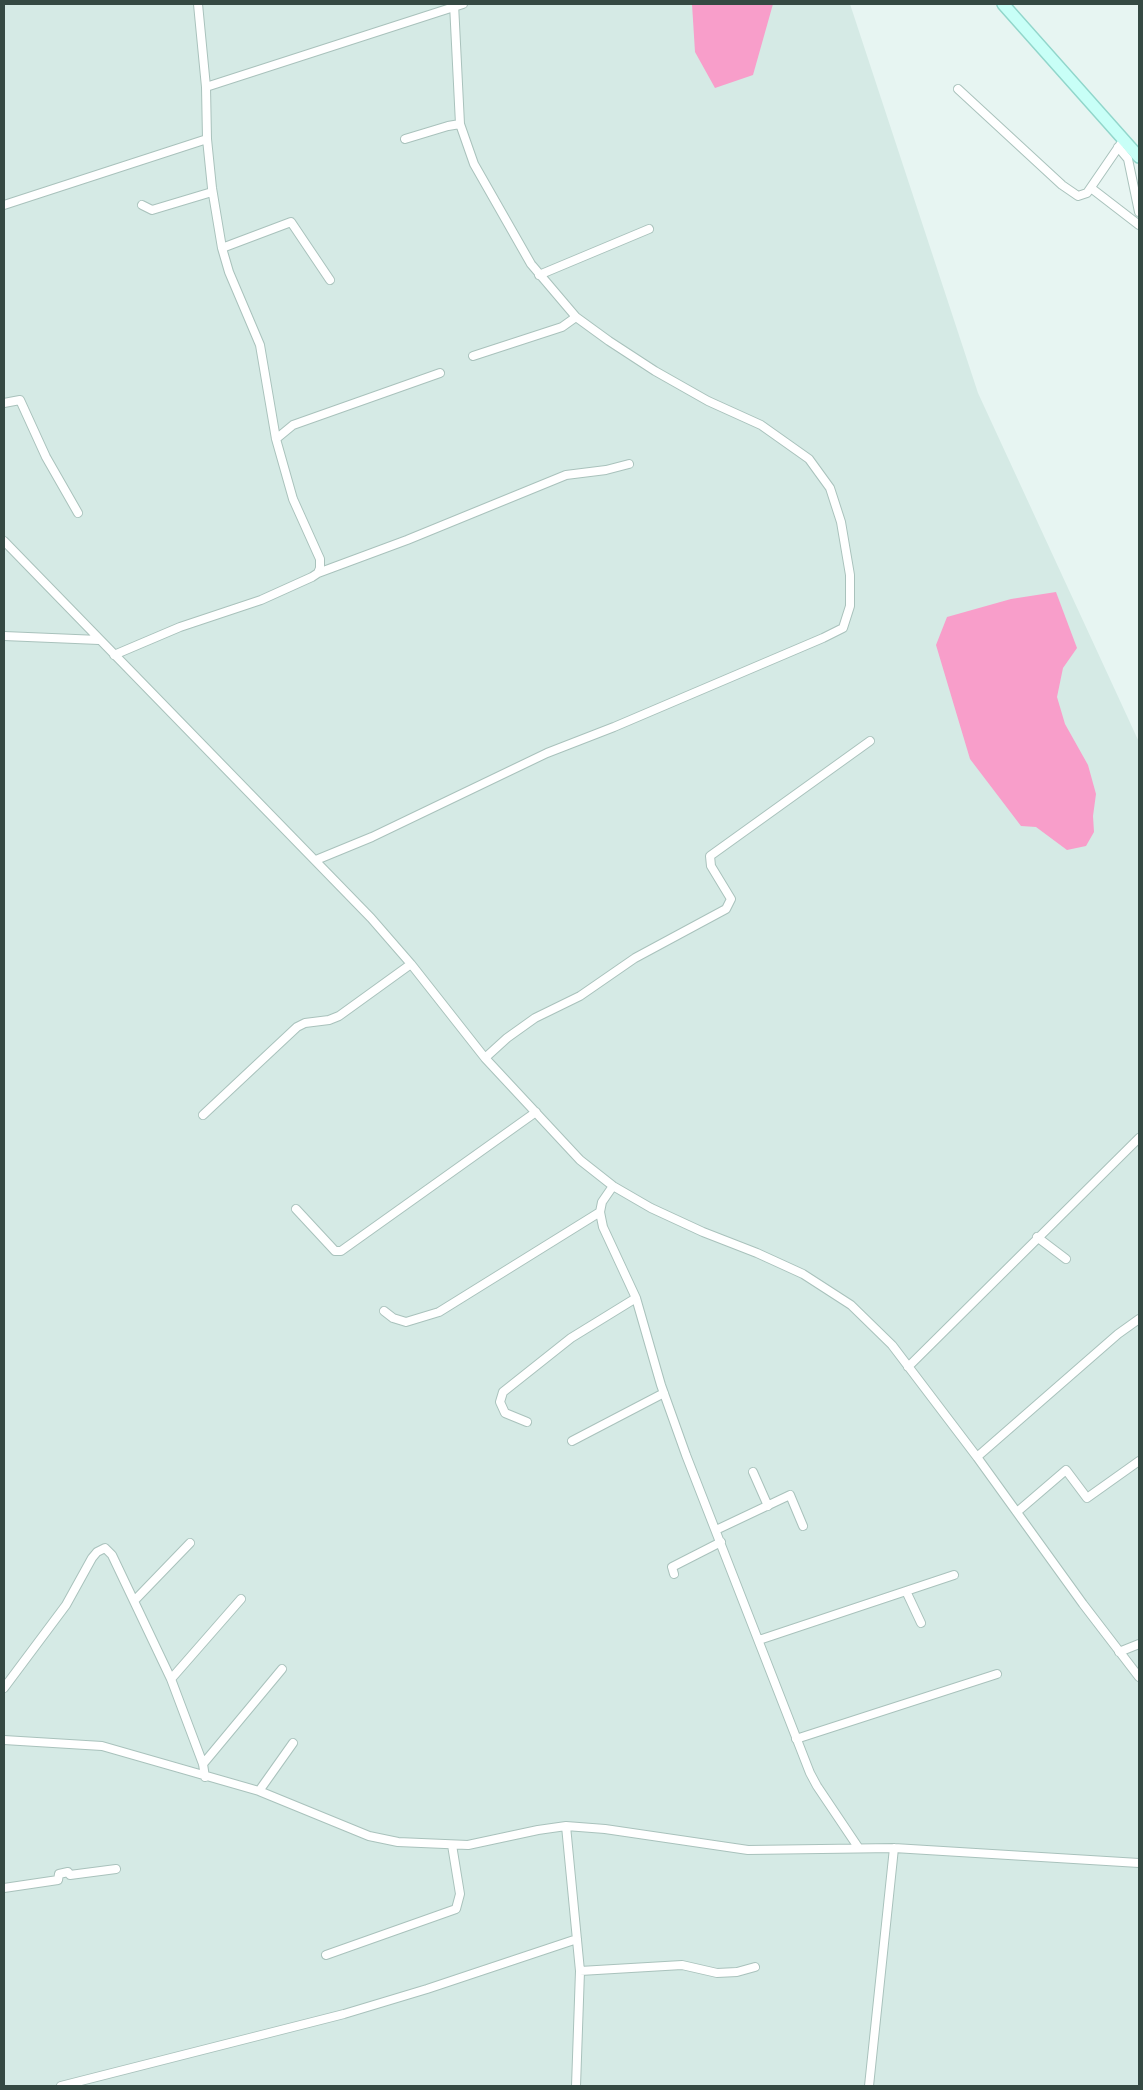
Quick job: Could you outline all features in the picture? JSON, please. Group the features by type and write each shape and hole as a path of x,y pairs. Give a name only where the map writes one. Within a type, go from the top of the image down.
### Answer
{"street":[{"path":"198,4 206,87 207,139 212,192 222,248 228,272 260,345 276,439 292,499 320,559 318,573"},
{"path":"206,87 454,5 463,4"},
{"path":"1003,4 1121,143 1139,157"},
{"path":"316,860 372,837 547,753 782,657 843,628 850,606 850,575 842,522 830,488 809,459 761,425 708,401 655,371 576,317 539,275 504,219 474,164 460,124 454,5"},
{"path":"958,89 1062,185 1078,196 1087,193 1121,143"},
{"path":"405,139 460,124"},
{"path":"4,205 207,139"},
{"path":"1121,143 1128,159 1139,212"},
{"path":"1091,188 1139,225"},
{"path":"142,205 152,210 212,192"},
{"path":"222,248 291,222 330,280"},
{"path":"539,275 649,229"},
{"path":"473,356 562,327 576,317"},
{"path":"276,439 293,425 440,373"},
{"path":"4,404 20,400 46,457 78,513"},
{"path":"114,655 180,627 261,600 318,573 566,476 606,470 629,464"},
{"path":"4,541 316,860 412,964 485,1058 580,1160 613,1186 660,1212 803,1274 851,1305 885,1339 908,1366 977,1457 1139,1677"},
{"path":"4,636 99,640"},
{"path":"485,1058 507,1038 535,1018 580,996 635,958 726,909 731,899 711,866 710,856 870,741"},
{"path":"203,1115 297,1027 305,1023 329,1020 339,1016 412,964"},
{"path":"296,1209 334,1250 341,1251 536,1112"},
{"path":"908,1366 1139,1138"},
{"path":"613,1186 602,1202 600,1212 603,1227 636,1298 664,1393 686,1455 796,1739 817,1786 858,1847"},
{"path":"384,1311 393,1318 406,1322 439,1312 600,1212"},
{"path":"1037,1237 1066,1259"},
{"path":"527,1422 505,1413 500,1402 503,1392 571,1338 636,1298"},
{"path":"977,1457 1118,1334 1139,1319"},
{"path":"572,1441 664,1393"},
{"path":"1018,1512 1066,1470 1086,1498 1139,1461"},
{"path":"753,1472 768,1506"},
{"path":"716,1530 790,1495 803,1526"},
{"path":"674,1574 672,1567 721,1542"},
{"path":"134,1601 190,1544"},
{"path":"4,1688 66,1605 92,1558 105,1548 112,1555 172,1679 203,1764 205,1777"},
{"path":"759,1640 954,1575"},
{"path":"906,1591 921,1623"},
{"path":"172,1679 241,1599"},
{"path":"1119,1652 1139,1644"},
{"path":"203,1764 282,1669"},
{"path":"796,1739 997,1674"},
{"path":"4,1740 102,1746 259,1791 369,1836 398,1842 468,1845 566,1826 615,1830 748,1850 894,1848 1139,1863"},
{"path":"259,1791 293,1743"},
{"path":"566,1826 580,1971 574,2086"},
{"path":"326,1955 456,1909 460,1894 452,1845"},
{"path":"869,2086 894,1848"},
{"path":"4,1888 58,1880 59,1874 68,1872 70,1876 116,1869"},
{"path":"61,2086 344,2014 427,1989 577,1939"},
{"path":"580,1971 682,1965 717,1973 737,1972 755,1968"}],"shaded area":[{"path":"4,4 850,4 978,393 1139,742 1139,2086 4,2086"},
{"path":"692,4 773,4 753,75 715,88 695,52"},
{"path":"1056,592 1077,648 1063,668 1057,697 1065,724 1088,765 1096,794 1093,816 1094,832 1086,846 1067,850 1036,827 1021,826 970,759 936,645 947,617 1011,599"}]}
